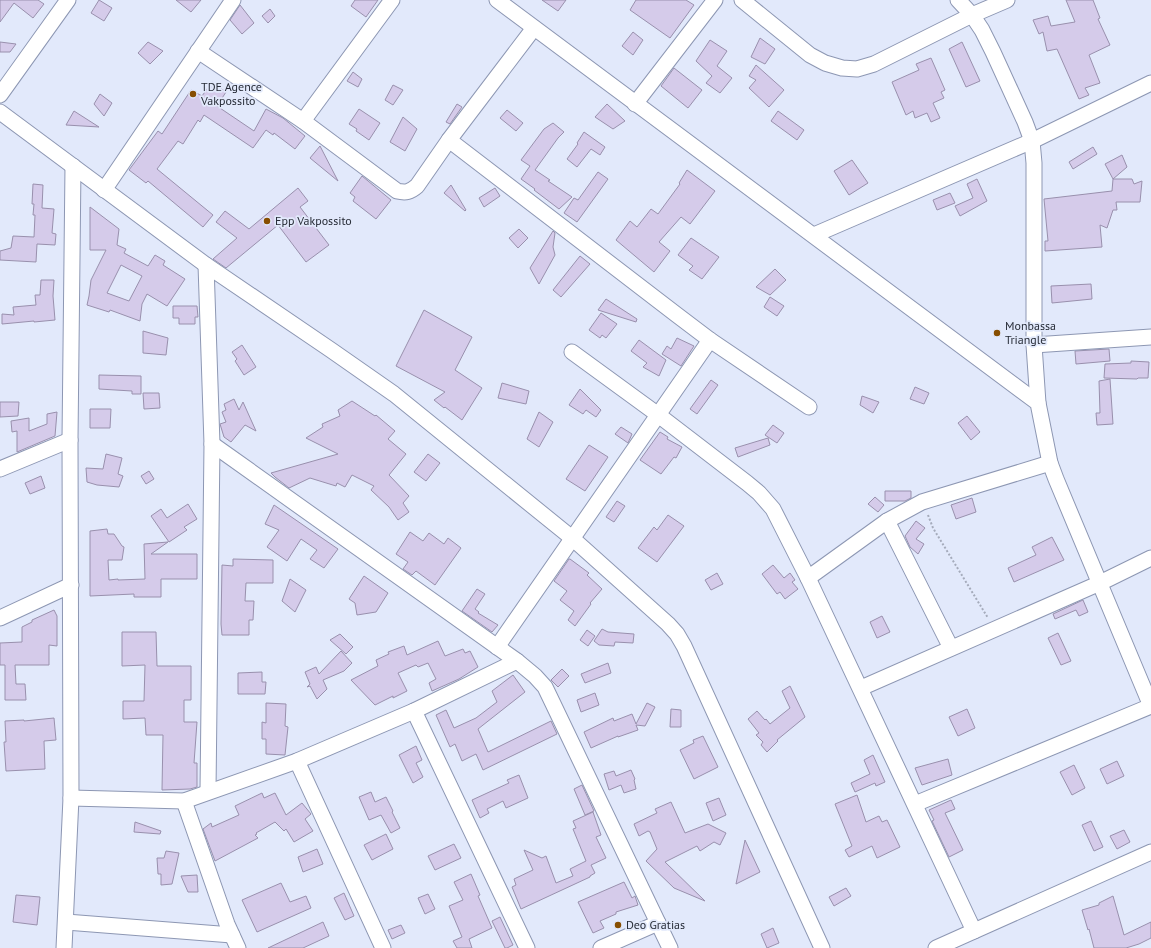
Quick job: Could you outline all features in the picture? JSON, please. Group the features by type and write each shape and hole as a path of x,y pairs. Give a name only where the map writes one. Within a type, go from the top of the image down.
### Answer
{"street":[{"path":"0,95 68,0"},
{"path":"104,190 233,0"},
{"path":"303,121 392,0"},
{"path":"497,0 1038,403"},
{"path":"635,104 715,0"},
{"path":"742,0 810,55 826,63 842,68 857,68 874,64 972,15 1007,0"},
{"path":"914,804 1151,706 1050,463 1038,403 1034,345 1034,163 1032,141 1025,122 982,30 972,15 958,0"},
{"path":"198,51 303,121 397,191 405,193 412,191 417,186 534,28"},
{"path":"814,235 1032,141 1151,83"},
{"path":"0,112 206,265 394,394 572,538 654,610 677,634 684,646 822,948"},
{"path":"450,140 710,340 809,407"},
{"path":"64,948 71,798 70,440 73,166"},
{"path":"206,265 212,444 208,791"},
{"path":"1034,345 1151,337"},
{"path":"497,647 657,414 710,340"},
{"path":"572,352 657,414 747,483 759,493 773,510 808,578 861,688 974,931"},
{"path":"0,469 70,440"},
{"path":"212,444 517,661 545,686 670,948"},
{"path":"808,578 887,521 922,502 1050,463"},
{"path":"887,521 951,648"},
{"path":"861,688 1100,583 1151,558"},
{"path":"0,618 71,585"},
{"path":"71,798 184,801 208,791 297,761 414,711 517,661"},
{"path":"414,711 527,948"},
{"path":"297,761 383,948"},
{"path":"66,922 235,942 184,801"},
{"path":"936,948 1151,852"},
{"path":"601,948 658,923"}],"path":[{"path":"922,502 933,528 994,629"}],"building":[{"path":"0,0 38,0 44,4 33,18 14,3 0,22"},
{"path":"99,0 112,8 104,21 91,13"},
{"path":"176,0 201,0 191,12"},
{"path":"355,0 378,0 366,17 351,6"},
{"path":"542,0 566,0 558,11"},
{"path":"636,0 686,0 694,5 670,38 630,10"},
{"path":"1066,0 1093,0 1100,18 1098,19 1110,45 1089,55 1100,83 1085,88 1089,95 1079,99 1057,49 1047,51 1043,32 1039,34 1033,20 1048,16 1051,26 1075,22"},
{"path":"240,5 254,23 242,34 230,20"},
{"path":"270,9 275,16 268,23 262,16"},
{"path":"633,32 643,40 633,55 622,46"},
{"path":"760,38 775,49 765,64 751,57"},
{"path":"710,40 727,51 717,66 732,78 720,93 706,83 712,76 696,61"},
{"path":"0,42 16,44 10,52 0,52"},
{"path":"148,42 163,51 150,64 138,53"},
{"path":"962,42 980,81 966,87 949,49"},
{"path":"931,58 945,90 941,92 944,98 933,103 940,118 931,122 927,113 915,118 913,111 906,115 892,82 919,70 916,64"},
{"path":"756,65 784,90 769,107 749,88 756,80 749,76"},
{"path":"674,68 702,90 688,108 661,86"},
{"path":"353,72 362,79 358,87 347,81"},
{"path":"212,82 226,92 217,106 254,131 266,109 283,118 305,136 295,149 274,133 273,135 266,130 253,148 204,115 200,122 198,120 183,144 178,141 157,169 213,215 203,227 148,181 146,183 129,170 158,131 162,134 191,90 202,96"},
{"path":"393,85 403,90 393,105 385,100"},
{"path":"100,94 112,103 104,116 94,104"},
{"path":"457,104 462,107 450,124 446,122"},
{"path":"607,104 625,121 613,129 595,117"},
{"path":"359,109 380,123 369,140 349,124"},
{"path":"507,110 523,123 516,131 500,118"},
{"path":"74,111 99,127 66,125"},
{"path":"778,111 804,130 797,140 771,121"},
{"path":"403,117 417,129 405,151 390,142"},
{"path":"553,123 564,132 535,170 550,180 548,181 572,197 559,209 521,179 530,166 521,160 544,129"},
{"path":"584,132 605,147 600,155 591,149 577,167 567,159 578,144 577,143"},
{"path":"320,146 338,181 310,158"},
{"path":"1093,147 1097,154 1073,169 1069,162"},
{"path":"1122,155 1127,167 1113,179 1105,164"},
{"path":"852,160 868,183 849,195 834,171"},
{"path":"687,170 715,191 690,224 681,217 659,242 670,251 654,272 616,240 630,221 637,227 651,209 658,214 680,184 679,183"},
{"path":"598,172 608,179 577,222 564,213 574,198 578,200"},
{"path":"362,176 391,200 376,219 353,201 355,197 350,193"},
{"path":"977,179 987,201 960,216 955,206 973,198 967,184"},
{"path":"1113,179 1132,179 1134,184 1142,181 1140,202 1116,202 1117,210 1113,210 1107,228 1100,225 1102,247 1045,251 1045,241 1048,241 1044,199 1112,191"},
{"path":"33,184 43,185 42,208 54,209 52,233 56,234 55,245 37,244 36,262 0,260 0,251 11,248 13,236 34,237 35,215 33,215 34,204 32,204"},
{"path":"451,185 466,210 465,211 444,193"},
{"path":"298,188 308,201 300,207 329,245 306,262 278,225 226,268 213,259 237,238 216,222 225,211 249,229"},
{"path":"495,188 500,196 484,207 479,198"},
{"path":"950,193 955,203 937,210 933,200"},
{"path":"90,207 119,229 117,245 126,249 124,253 148,266 155,255 165,261 163,265 185,279 167,306 147,294 142,304 140,321 110,310 109,312 87,305 91,280 106,250 90,250","holes":["121,265 142,276 129,301 107,293"]},
{"path":"519,229 528,238 518,248 509,238"},
{"path":"553,231 555,233 553,247 555,255 539,284 530,268"},
{"path":"691,238 719,257 702,279 689,270 693,266 678,255"},
{"path":"580,256 590,264 561,297 553,290"},
{"path":"775,269 786,280 770,295 756,287"},
{"path":"41,280 54,280 53,296 55,320 2,324 2,314 14,315 13,307 36,305 35,295 40,295"},
{"path":"1091,284 1092,299 1052,303 1051,286"},
{"path":"770,297 784,306 777,316 764,307"},
{"path":"606,299 637,319 636,322 598,310"},
{"path":"173,306 197,306 198,317 195,317 195,324 179,324 179,318 173,318"},
{"path":"424,310 472,337 455,370 482,388 462,420 434,400 445,392 396,366"},
{"path":"601,313 617,324 606,338 602,335 600,338 589,330"},
{"path":"143,331 168,338 166,355 143,353"},
{"path":"677,338 694,346 681,366 662,354 667,346 671,349"},
{"path":"639,340 666,360 659,376 643,367 647,363 631,351"},
{"path":"242,345 256,367 244,375 235,361 237,359 232,352"},
{"path":"1109,349 1110,361 1076,364 1075,351"},
{"path":"1131,361 1149,362 1148,378 1104,378 1105,364 1131,363"},
{"path":"99,375 141,376 141,394 132,394 132,391 99,389"},
{"path":"1110,379 1113,424 1097,425 1096,413 1100,413 1099,381"},
{"path":"711,380 718,385 697,414 690,409"},
{"path":"502,383 529,391 526,404 498,398"},
{"path":"915,387 929,393 924,404 910,399"},
{"path":"580,389 601,410 596,417 586,410 583,414 569,405"},
{"path":"143,393 159,393 160,408 144,409"},
{"path":"862,396 879,402 873,413 860,405"},
{"path":"234,399 239,410 243,402 256,431 245,425 231,442 224,437 220,424 226,422 222,412 226,410 224,404"},
{"path":"352,401 375,416 376,415 395,431 388,439 406,454 389,475 409,496 403,503 409,512 398,520 389,507 371,490 374,486 352,475 345,487 337,483 336,486 310,478 289,488 271,473 338,454 306,438 323,427 322,424 340,416 338,410"},
{"path":"0,402 19,402 18,416 0,417"},
{"path":"90,409 111,409 110,428 90,428"},
{"path":"57,412 55,436 17,452 17,431 12,432 11,421 29,418 29,431 47,424 47,414"},
{"path":"539,412 553,422 539,447 527,439"},
{"path":"967,416 980,432 971,440 958,423"},
{"path":"773,425 784,433 777,443 765,435"},
{"path":"621,427 632,434 628,443 615,434"},
{"path":"660,432 668,437 667,439 682,447 676,458 674,457 661,474 640,460"},
{"path":"768,438 770,445 738,457 735,448"},
{"path":"589,445 608,457 585,491 566,479"},
{"path":"106,454 122,458 118,474 123,476 119,487 97,485 87,482 86,468 103,469"},
{"path":"428,454 440,463 426,481 414,472"},
{"path":"149,471 154,479 146,484 141,476"},
{"path":"41,476 45,488 30,494 25,483"},
{"path":"885,491 911,491 911,498 905,501 885,501"},
{"path":"875,497 884,505 878,512 868,504"},
{"path":"972,498 976,512 956,519 951,505"},
{"path":"617,501 625,506 614,522 606,517"},
{"path":"188,504 197,519 184,527 187,530 169,542 151,516 161,509 167,518"},
{"path":"274,505 338,549 324,568 310,559 317,550 301,539 287,561 267,547 279,530 265,524"},
{"path":"668,515 684,526 657,562 638,548 654,527 657,530"},
{"path":"916,521 925,528 916,539 924,544 918,554 910,547 905,536"},
{"path":"107,529 108,534 114,534 124,547 122,560 108,560 109,580 145,579 144,544 168,542 151,554 197,554 197,579 161,579 161,597 134,597 134,594 90,596 90,531"},
{"path":"410,532 423,541 429,533 444,544 448,538 461,548 435,585 416,571 412,575 403,569 408,562 396,554"},
{"path":"1052,537 1064,560 1014,582 1008,568 1036,555 1032,547"},
{"path":"233,559 273,560 273,583 246,583 245,601 254,601 253,620 249,620 249,635 222,635 222,565 233,566"},
{"path":"569,559 589,573 587,575 602,589 590,603 591,604 575,626 568,620 574,611 560,600 567,591 554,581"},
{"path":"773,565 784,578 790,573 795,580 792,582 798,589 785,599 780,592 777,594 762,574"},
{"path":"717,573 723,584 711,590 705,580"},
{"path":"364,576 388,593 376,612 357,615 355,603 349,599"},
{"path":"290,579 306,590 295,612 282,601"},
{"path":"477,589 485,594 475,609 479,612 478,613 498,625 492,632 462,611"},
{"path":"1083,600 1088,612 1079,616 1076,610 1055,619 1053,614"},
{"path":"54,610 57,616 57,646 49,645 49,665 15,665 16,684 25,684 26,700 5,700 5,665 0,665 0,643 22,642 22,627 32,622 32,620"},
{"path":"882,616 890,632 877,638 870,622"},
{"path":"602,629 608,632 634,634 633,643 615,642 614,646 599,645 594,641"},
{"path":"587,630 595,636 588,646 580,640"},
{"path":"122,632 156,632 157,666 191,666 191,700 184,700 184,722 197,722 194,763 197,763 197,787 190,789 162,790 163,735 146,735 145,718 123,719 123,701 144,701 145,665 122,666"},
{"path":"1058,633 1071,661 1061,665 1048,638"},
{"path":"340,634 353,647 346,654 330,640"},
{"path":"438,641 445,656 463,649 465,653 470,651 478,667 459,679 432,691 429,683 436,679 428,663 418,667 416,665 398,673 407,691 375,705 351,680 378,666 376,660 389,654 388,652 404,646 407,655"},
{"path":"341,651 352,663 344,671 323,680 327,689 317,699 310,686 307,687 310,684 305,672 316,667 319,674"},
{"path":"608,663 611,673 585,683 581,674"},
{"path":"562,669 569,676 558,687 551,680"},
{"path":"262,672 262,682 266,682 265,694 238,694 238,673"},
{"path":"513,675 525,692 478,729 488,752 551,721 557,734 483,770 476,754 462,761 455,744 450,747 436,715 446,710 454,728 476,718 497,702 492,691"},
{"path":"790,686 805,717 777,740 778,741 767,752 761,745 763,742 756,735 759,733 748,719 757,711 770,724 790,708 782,691"},
{"path":"595,693 599,705 581,712 577,700"},
{"path":"266,703 286,704 285,726 288,727 285,755 266,754 266,739 262,739 262,722 266,723"},
{"path":"647,703 655,707 645,726 636,725 638,730 618,736 591,748 584,732 613,718 614,721 632,714 636,724"},
{"path":"671,709 681,710 681,727 670,727"},
{"path":"967,709 975,728 958,736 949,717"},
{"path":"54,718 56,740 44,741 45,769 6,771 4,742 6,742 5,721"},
{"path":"703,736 718,767 694,779 680,750 694,743 693,740"},
{"path":"416,746 422,760 416,763 423,777 413,783 399,755"},
{"path":"873,755 885,782 876,786 875,783 855,792 851,783 870,774 864,760"},
{"path":"948,759 952,775 922,785 915,768"},
{"path":"1117,761 1124,776 1107,784 1100,769"},
{"path":"1074,765 1085,788 1072,795 1060,772"},
{"path":"631,770 635,779 636,789 624,793 621,785 609,790 604,774 614,771 616,776"},
{"path":"519,775 528,798 506,808 503,801 487,809 489,813 480,818 472,800 509,783 507,780"},
{"path":"582,785 594,811 585,815 574,789"},
{"path":"371,792 375,802 386,797 400,828 391,833 381,815 369,820 359,797"},
{"path":"262,793 264,798 275,793 286,815 302,803 311,814 305,819 313,831 294,842 286,829 284,831 275,822 256,833 257,834 255,835 258,838 215,861 203,829 211,823 212,827 239,815 235,806"},
{"path":"857,795 866,822 879,816 882,822 887,820 900,847 877,858 872,846 849,857 845,850 852,846 835,804"},
{"path":"719,798 726,815 713,821 706,803"},
{"path":"951,800 955,809 945,813 963,850 949,857 932,821 934,820 929,810"},
{"path":"671,802 685,833 708,824 726,833 720,845 714,842 700,851 697,846 665,862 705,901 674,888 646,861 657,849 650,832 648,831 639,836 634,824 657,813 655,809"},
{"path":"593,812 601,835 596,837 606,858 591,865 595,873 590,877 521,909 512,887 516,885 514,879 533,870 524,850 542,858 546,856 556,883 573,876 570,869 586,861 573,829 576,828 573,821"},
{"path":"1091,821 1103,847 1094,851 1082,825"},
{"path":"135,822 161,831 160,834 134,832"},
{"path":"1124,830 1130,842 1117,849 1110,836"},
{"path":"386,834 393,849 372,860 364,845"},
{"path":"745,840 760,872 736,884"},
{"path":"454,844 461,858 435,870 428,856"},
{"path":"317,849 323,864 303,872 298,857"},
{"path":"166,851 179,853 172,884 161,885 161,874 158,874 157,858 164,858"},
{"path":"471,874 480,895 478,896 492,928 469,939 472,948 457,948 453,941 462,937 449,906 463,900 454,882"},
{"path":"197,875 198,892 188,892 181,876"},
{"path":"624,882 632,898 635,896 638,905 616,912 616,914 600,921 604,928 593,933 578,902"},
{"path":"281,883 290,902 306,896 311,908 257,932 242,900"},
{"path":"846,888 851,896 834,906 829,897"},
{"path":"344,893 354,916 345,920 334,898"},
{"path":"428,894 435,909 425,914 418,898"},
{"path":"16,895 40,897 37,925 13,922"},
{"path":"1113,896 1124,935 1151,922 1151,938 1126,948 1094,948 1082,910 1099,905 1099,903"},
{"path":"500,917 513,945 507,948 505,948 492,921"},
{"path":"323,922 329,936 303,948 268,948"},
{"path":"401,925 405,933 392,939 388,930"},
{"path":"773,928 779,943 767,948 761,934"}],"place":[{"name":"TDE Agence Vakpossito","path":"193,94"},
{"name":"Epp Vakpossito","path":"267,221"},
{"name":"Monbassa Triangle","path":"997,333"},
{"name":"Deo Gratias","path":"618,925"}]}
